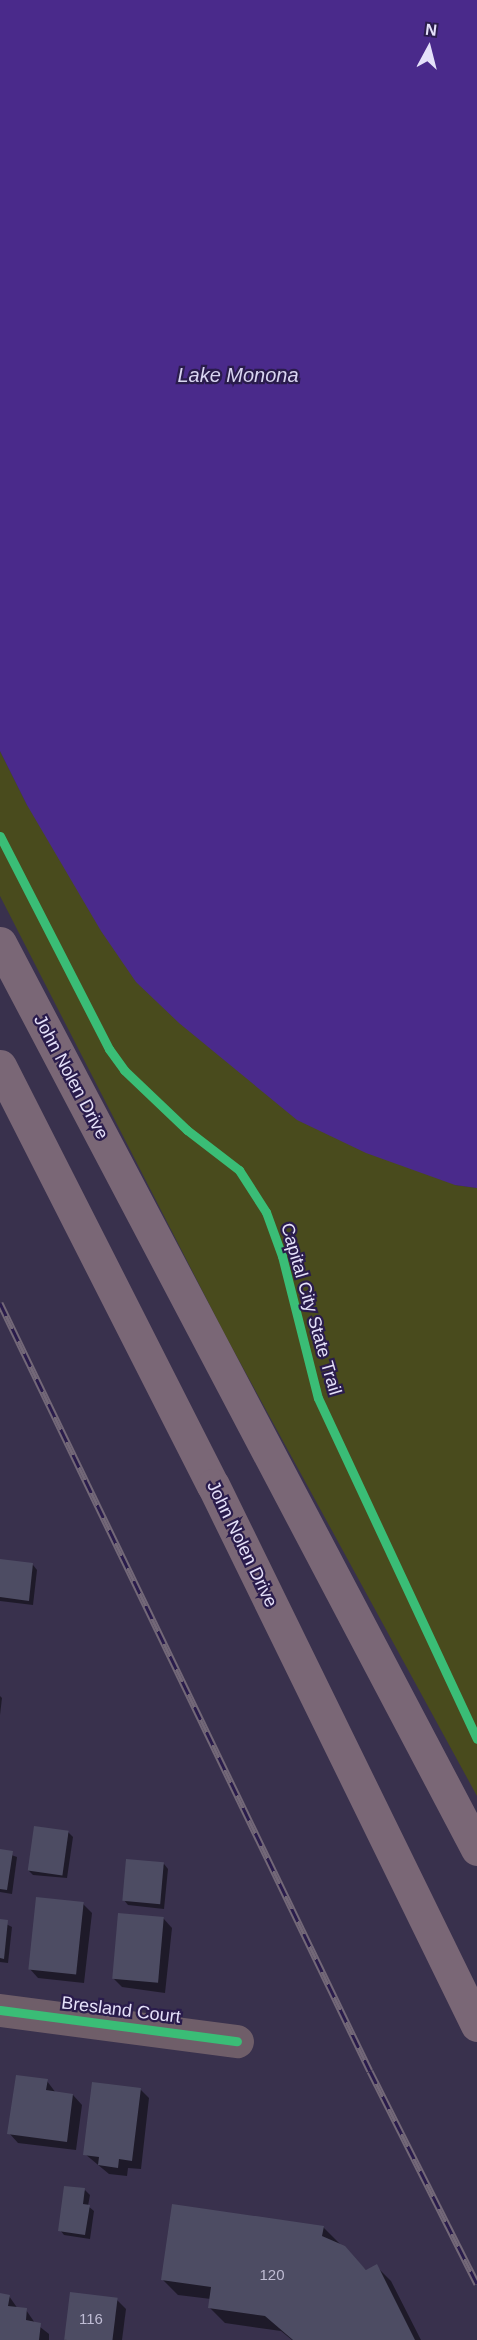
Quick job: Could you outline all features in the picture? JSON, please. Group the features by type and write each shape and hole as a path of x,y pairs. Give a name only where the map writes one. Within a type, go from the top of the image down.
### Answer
{"main road":[{"name":"John Nolen Drive","path":"0,943 477,1849"},
{"name":"John Nolen Drive","path":"0,1066 213,1485 477,2025"}],"street":[{"name":"Bresland Court","path":"0,2010 237,2041"}],"green space":[{"path":"0,751 27,805 455,1185 477,1188 477,1796 224,1333 0,896"}],"water":[{"name":"Lake Monona","path":"0,0 477,0 477,1188 455,1185 366,1153 297,1120 179,1023 136,982 101,931 27,805 0,751"}],"building":[{"path":"0,1559 33,1563 29,1601 0,1597"},
{"path":"34,1826 69,1831 62,1875 28,1871"},
{"path":"0,1849 13,1851 7,1890 0,1889"},
{"path":"126,1859 164,1862 160,1904 122,1901"},
{"path":"36,1897 84,1902 76,1975 28,1970"},
{"path":"118,1913 164,1917 158,1983 112,1979"},
{"path":"0,1919 8,1920 4,1959 0,1958"},
{"path":"16,2075 48,2079 46,2090 73,2094 67,2142 7,2134"},
{"path":"92,2082 141,2088 132,2161 119,2159 118,2168 98,2165 99,2157 83,2155"},
{"path":"64,2186 85,2188 83,2204 90,2205 85,2235 58,2231"},
{"path":"172,2204 324,2226 322,2236 345,2246 366,2270 377,2264 415,2340 293,2340 265,2316 208,2308 211,2287 161,2280"},
{"path":"70,2292 118,2298 112,2340 64,2340"},
{"path":"0,2293 10,2295 8,2306 27,2308 26,2320 41,2323 39,2340 0,2340"}],"railway":[{"path":"0,1303 370,2071 477,2284"}],"cycle path":[{"name":"Capital City State Trail","path":"0,836 109,1049 124,1070 187,1130 239,1170 266,1212 282,1256 318,1398 477,1739"},
{"path":"0,2010 237,2041"}]}
